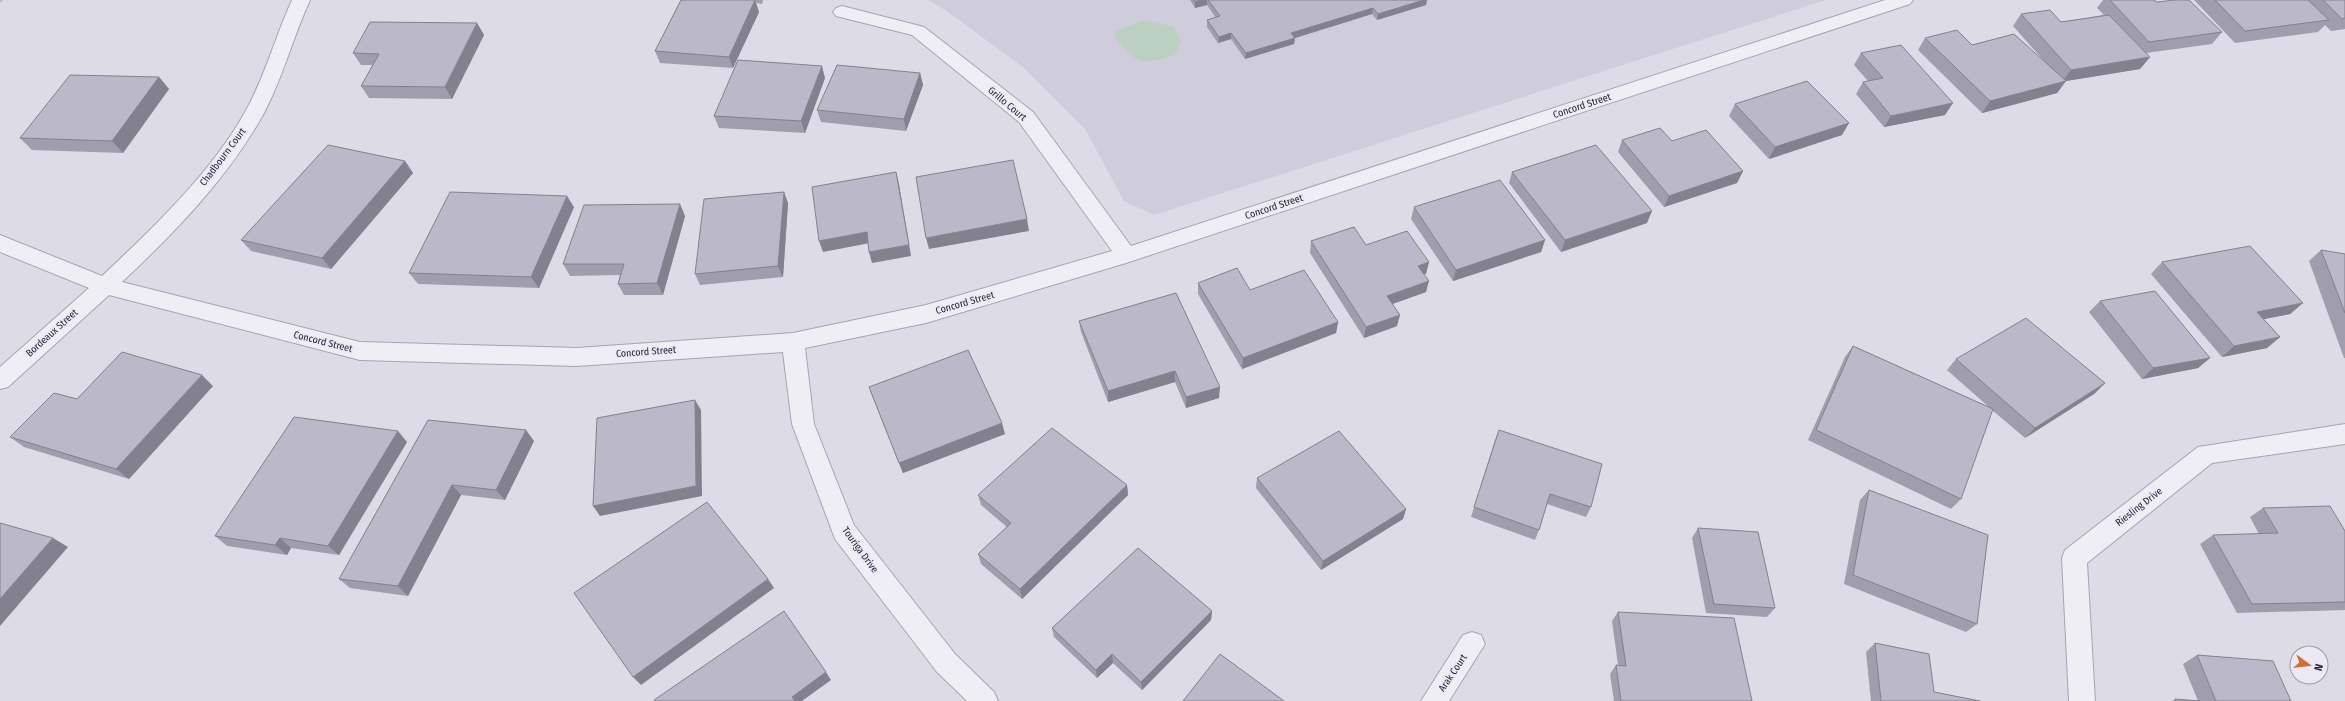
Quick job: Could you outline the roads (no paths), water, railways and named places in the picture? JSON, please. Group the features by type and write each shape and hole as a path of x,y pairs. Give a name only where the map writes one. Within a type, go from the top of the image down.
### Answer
{"street":[{"name":"Chadbourn Court","path":"105,286 166,225 201,187 246,127 268,83 287,29 301,0"},
{"name":"Concord Street","path":"0,243 105,286 360,351 577,357 793,342 926,314 1126,255 1904,0"},
{"name":"Grillo Court","path":"842,12 918,31 1026,117 1126,255"},
{"name":"Bordeaux Street","path":"0,380 105,286"},
{"name":"Touriga Drive","path":"793,342 803,424 844,531 946,663 985,701"},
{"name":"Riesling Drive","path":"2082,701 2074,558 2206,454 2345,434"},
{"name":"Arak Court","path":"1434,701 1472,644"}]}
